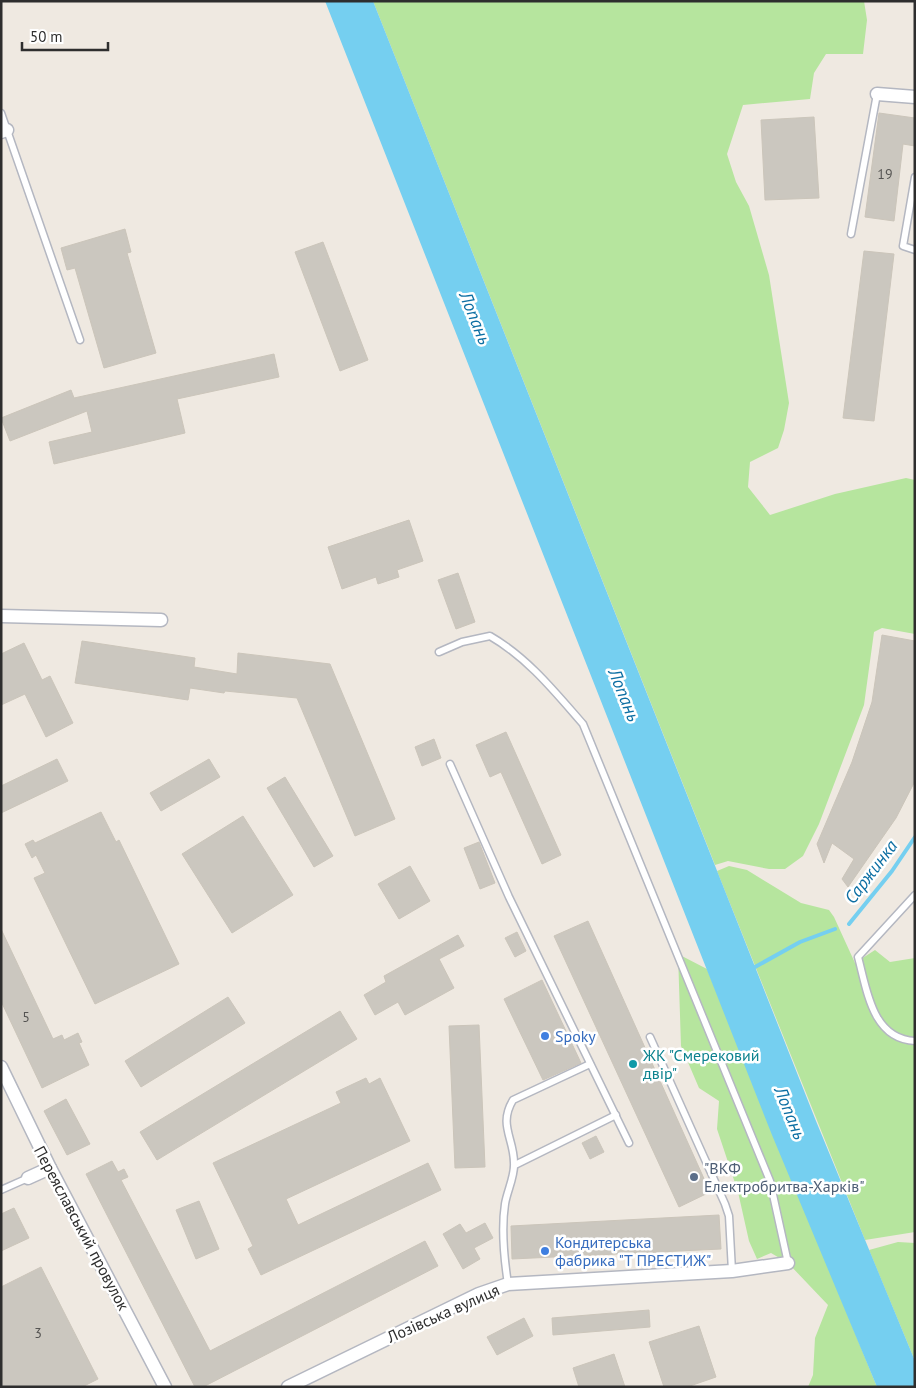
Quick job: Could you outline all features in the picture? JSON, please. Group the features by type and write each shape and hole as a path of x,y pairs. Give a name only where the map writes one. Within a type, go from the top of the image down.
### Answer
{"street":[{"path":"877,94 915,97"},
{"path":"1,616 160,620"},
{"name":"Переяславський провулок","path":"1,1067 50,1168 165,1387"},
{"path":"28,1178 50,1168"},
{"name":"Лозівська вулиця","path":"288,1387 479,1294 508,1284 732,1272 788,1262"}],"lane":[{"path":"851,234 877,94"},
{"path":"1,113 4,131 80,340"},
{"path":"915,177 903,246 915,250"},
{"path":"439,652 462,642 490,636 507,646 542,677 583,724 770,1181 788,1262"},
{"path":"450,764 509,897 629,1142"},
{"path":"915,895 858,957 874,1014 881,1026 901,1040 915,1041"},
{"path":"650,1037 725,1204 729,1216 732,1272"},
{"path":"508,1284 503,1230 505,1204 515,1165 506,1118 514,1100 590,1064"},
{"path":"515,1165 616,1115"},
{"path":"1,1190 28,1178"}],"green space":[{"path":"373,1 864,1 867,20 863,54 826,54 814,73 810,99 743,105 727,154 736,182 749,206 769,275 789,403 784,430 778,448 750,462 748,487 770,515 835,494 906,478 915,480 915,634 882,628 874,632 864,705 819,824 803,856 785,869 769,869 728,861 715,865"},
{"path":"729,866 747,870 801,903 829,910 855,963 875,950 890,962 915,958 915,1232 865,1240 717,871"},
{"path":"678,954 707,969 877,1387 808,1387 813,1375 815,1338 828,1305 788,1263 771,1253 757,1259 749,1241 738,1192 717,1129 719,1101 699,1088 681,1046"},
{"path":"898,1242 915,1243 915,1361 869,1250"}],"water":[{"name":"Лопань","path":"325,1 373,1 816,1121 915,1361 915,1387 877,1387 772,1135"}],"building":[{"path":"879,113 915,118 915,146 903,144 894,221 865,217"},
{"path":"814,117 819,198 765,200 761,120"},
{"path":"125,229 131,252 127,253 156,353 104,368 75,268 67,270 61,248"},
{"path":"323,242 368,360 340,371 295,252"},
{"path":"864,251 894,254 874,421 843,418"},
{"path":"274,354 279,377 177,399 185,433 54,464 49,442 92,432 87,411 10,441 1,418 71,390 74,398"},
{"path":"409,520 423,561 397,570 399,577 378,584 376,577 342,589 328,547"},
{"path":"458,573 475,622 456,629 438,580"},
{"path":"882,635 915,641 915,781 896,818 848,887 842,879 854,859 832,843 824,863 817,844 852,762 872,702"},
{"path":"82,641 195,658 194,667 237,674 238,653 330,664 395,819 355,836 297,698 225,691 224,693 190,688 188,700 75,683"},
{"path":"24,643 42,680 50,676 73,723 46,737 25,694 1,705 1,654"},
{"path":"506,732 561,855 542,864 501,772 490,777 476,745"},
{"path":"434,739 441,758 422,766 415,747"},
{"path":"57,759 68,781 1,813 1,786"},
{"path":"209,759 220,777 161,811 150,793"},
{"path":"285,777 333,856 314,867 267,788"},
{"path":"101,812 116,842 119,840 179,964 95,1004 34,878 45,873 36,855 32,858 25,844 33,840 35,843"},
{"path":"243,816 293,895 232,933 182,854"},
{"path":"479,842 495,883 480,889 464,848"},
{"path":"410,866 430,901 399,919 378,884"},
{"name":"ЖК \"Смерековий двір\"","path":"588,921 710,1192 679,1207 554,936"},
{"path":"1,929 53,1039 62,1035 64,1040 78,1033 82,1042 79,1043 89,1065 42,1088 1,1001"},
{"path":"517,932 526,951 515,957 505,938"},
{"path":"458,935 464,946 439,959 454,988 405,1015 398,1002 375,1015 364,995 386,982 384,976"},
{"path":"542,980 581,1063 543,1080 504,999"},
{"path":"228,997 245,1023 141,1087 125,1061"},
{"path":"340,1011 357,1039 157,1160 140,1132"},
{"path":"479,1025 485,1167 455,1168 449,1026"},
{"path":"366,1078 369,1084 380,1078 410,1141 286,1199 298,1225 428,1163 441,1190 261,1275 248,1249 253,1246 213,1163 341,1103 336,1092"},
{"path":"66,1099 90,1144 67,1155 44,1111"},
{"path":"596,1136 604,1152 590,1159 582,1143"},
{"path":"112,1161 118,1172 124,1169 128,1177 121,1180 210,1351 425,1241 438,1266 203,1387 195,1387 86,1174"},
{"path":"199,1201 219,1249 196,1259 176,1210"},
{"path":"14,1208 29,1238 1,1251 1,1214"},
{"path":"719,1215 721,1249 512,1259 511,1226"},
{"path":"485,1223 493,1238 474,1248 480,1259 463,1269 443,1234 460,1224 466,1233"},
{"path":"41,1267 98,1379 82,1387 1,1387 1,1287"},
{"path":"649,1310 650,1327 553,1335 552,1318"},
{"path":"524,1318 533,1336 497,1355 487,1337"},
{"path":"699,1326 716,1377 687,1387 664,1387 649,1342"},
{"path":"614,1354 625,1387 579,1387 573,1368"}],"waterway":[{"name":"Саржинка","path":"849,924 892,871 915,837"},
{"name":"Саржинка","path":"755,967 800,942 835,929"}],"place":[{"name":"Spoky","path":"545,1036"},
{"name":"ЖК \"Смерековий двір\"","path":"633,1064"},
{"name":"\"ВКФ Електробритва-Харків\"","path":"694,1177"},
{"name":"Кондитерська фабрика \"Т ПРЕСТИЖ\"","path":"545,1251"}]}
